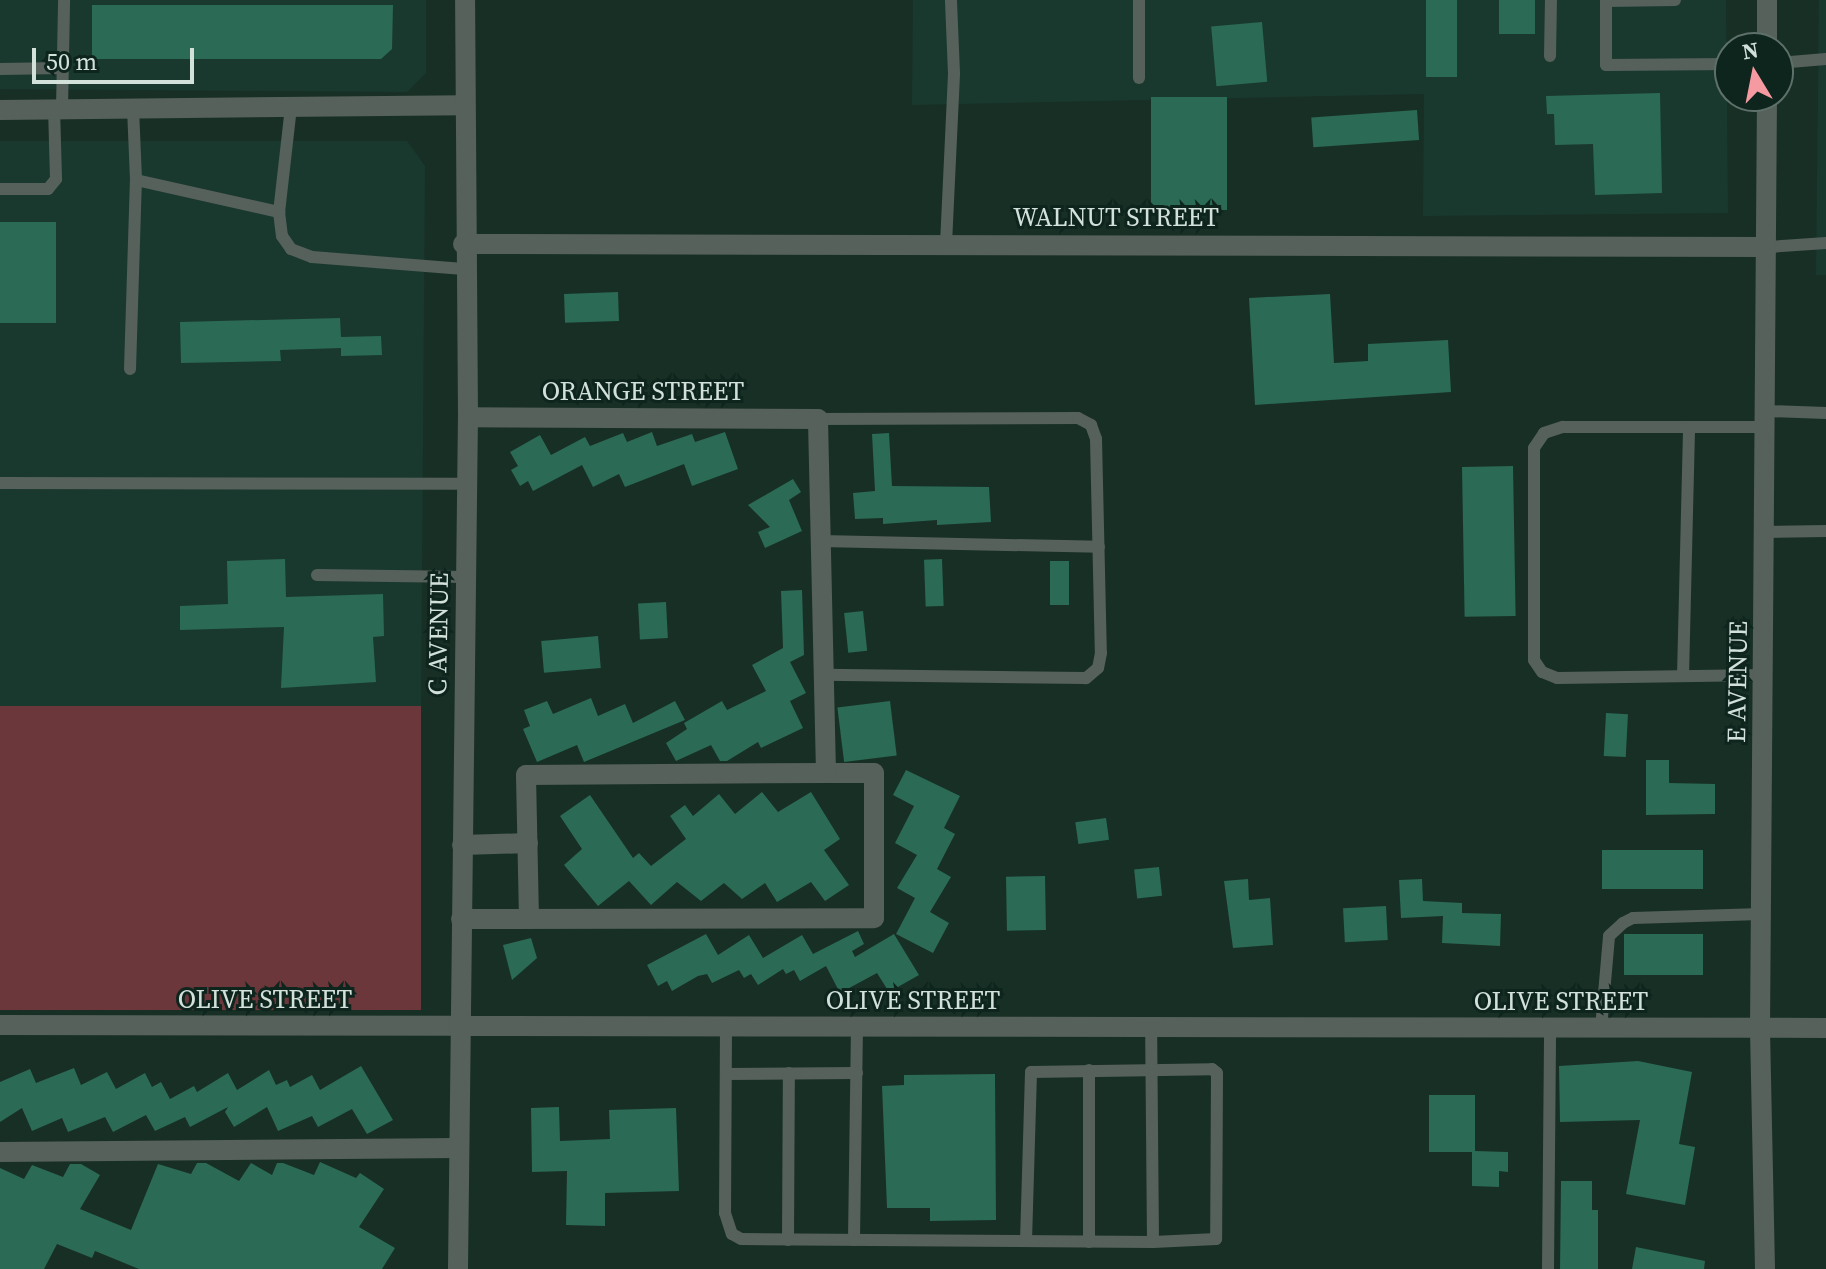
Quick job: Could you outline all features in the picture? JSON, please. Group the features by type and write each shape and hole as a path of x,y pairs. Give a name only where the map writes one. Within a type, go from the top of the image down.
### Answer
{"street":[{"name":"C AVENUE","path":"458,1269 458,1026 468,417 463,244 465,0"},
{"path":"1767,0 1767,32"},
{"path":"0,110 463,105"},
{"name":"E AVENUE","path":"1765,1269 1760,1028 1767,112"},
{"name":"WALNUT STREET","path":"463,244 1768,247"},
{"name":"ORANGE STREET","path":"468,417 818,419"},
{"path":"818,419 826,773"},
{"path":"461,919 529,919 874,918 874,773 526,775 529,919"},
{"path":"462,845 528,843"},
{"name":"OLIVE STREET","path":"0,1025 1826,1028"},
{"path":"0,1152 458,1148"}],"lane":[{"path":"0,189 48,189 56,179 64,0"},
{"path":"946,244 954,73 951,0"},
{"path":"1139,0 1139,78"},
{"path":"1550,56 1551,0"},
{"path":"1675,0 1606,1 1606,65 1714,64"},
{"path":"1794,62 1826,59"},
{"path":"0,69 63,68"},
{"path":"291,107 279,212 282,236 291,249 312,257 464,269"},
{"path":"130,369 136,180 133,108"},
{"path":"136,180 279,212"},
{"path":"1768,247 1826,243"},
{"path":"1764,675 1557,678 1542,672 1534,660 1534,448 1544,433 1563,427 1689,427 1826,413"},
{"path":"818,419 1078,418 1091,425 1096,439 1099,547 1101,653 1098,668 1086,678 824,675"},
{"path":"1683,676 1689,427"},
{"path":"0,483 467,484"},
{"path":"1766,532 1826,531"},
{"path":"821,541 1099,547"},
{"path":"317,575 466,577"},
{"path":"1601,1028 1609,936 1623,923 1633,918 1761,914"},
{"path":"726,1027 728,1225 741,1239 1089,1242 1216,1239 1217,1073 1152,1070 1031,1072 1026,1241"},
{"path":"854,1240 857,1027"},
{"path":"1151,1027 1153,1242"},
{"path":"1548,1269 1550,1028"},
{"path":"1089,1070 1089,1242"},
{"path":"788,1240 789,1073"},
{"path":"726,1074 857,1073"}],"shaded area":[{"path":"0,0 426,0 426,73 407,92 0,89"},
{"path":"913,0 1726,0 1726,32 1714,32 1714,112 1727,112 1728,213 1423,216 1424,94 912,105"},
{"path":"1819,0 1826,0 1826,275 1816,275"},
{"path":"0,141 407,141 425,166 421,709 0,706"},
{"path":"0,706 421,706 421,1010 0,1010"}],"building":[{"path":"1426,0 1457,0 1457,77 1426,77"},
{"path":"1499,0 1535,0 1535,34 1499,34"},
{"path":"92,5 393,5 392,49 381,59 92,59"},
{"path":"1262,22 1267,82 1216,86 1211,26"},
{"path":"1660,93 1662,193 1595,195 1593,144 1555,145 1554,114 1547,114 1546,96"},
{"path":"1151,97 1227,97 1227,210 1151,210"},
{"path":"1417,110 1419,140 1313,147 1311,117"},
{"path":"0,222 56,222 56,323 0,323"},
{"path":"618,292 619,321 565,323 564,294"},
{"path":"1330,294 1334,363 1368,361 1368,344 1448,340 1451,392 1255,405 1249,298"},
{"path":"340,318 341,337 381,336 382,355 341,356 341,348 280,350 281,361 181,363 180,322"},
{"path":"652,432 657,446 692,434 695,442 725,432 738,469 692,486 684,464 625,487 619,474 593,487 582,465 533,491 528,481 520,486 511,470 518,466 510,452 540,435 551,455 585,437 590,446 623,433 627,442"},
{"path":"889,433 892,486 989,487 991,522 937,525 937,520 883,524 883,518 855,519 853,493 875,491 872,434"},
{"path":"1513,466 1516,616 1465,617 1462,467"},
{"path":"793,479 801,492 789,500 802,531 765,548 758,532 770,527 748,505"},
{"path":"285,559 286,597 383,594 384,636 373,637 376,682 281,688 284,627 180,630 180,606 228,604 227,561"},
{"path":"942,559 944,606 926,607 924,560"},
{"path":"1050,561 1069,561 1069,605 1050,605"},
{"path":"802,590 804,655 790,662 806,693 790,701 803,728 761,748 758,742 727,761 720,761 711,745 676,761 666,743 687,729 684,723 722,701 727,710 766,691 752,665 783,648 781,591"},
{"path":"666,602 668,638 640,639 638,603"},
{"path":"863,611 867,651 848,653 844,613"},
{"path":"598,636 601,668 544,673 541,641"},
{"path":"591,698 598,716 625,704 633,723 675,701 685,720 584,762 577,745 537,762 523,729 530,726 524,710 547,701 553,714"},
{"path":"890,701 897,756 844,762 837,707"},
{"path":"1606,713 1628,714 1626,757 1604,756"},
{"path":"1646,760 1669,760 1669,783 1715,784 1715,814 1646,815"},
{"path":"906,770 960,796 944,828 955,834 937,869 951,877 930,912 949,923 933,953 896,934 915,898 897,888 917,855 895,843 914,806 893,795"},
{"path":"762,792 778,812 811,792 840,839 824,850 849,885 825,901 811,882 777,902 765,883 742,899 724,883 701,901 677,882 651,905 629,881 598,906 564,865 582,849 560,816 590,795 633,858 639,853 651,866 686,839 670,816 685,805 693,816 719,794 735,814"},
{"path":"1106,818 1109,840 1078,844 1075,822"},
{"path":"1602,850 1703,850 1703,889 1602,889"},
{"path":"1159,867 1162,896 1137,898 1134,870"},
{"path":"1045,876 1046,930 1007,931 1006,877"},
{"path":"1248,879 1249,900 1270,898 1273,945 1233,948 1224,881"},
{"path":"1422,879 1423,901 1462,903 1462,913 1501,914 1500,946 1442,943 1443,916 1401,918 1399,880"},
{"path":"1386,906 1388,940 1345,942 1343,908"},
{"path":"858,931 864,944 852,951 855,957 894,934 919,975 889,992 877,973 840,993 826,966 800,981 794,970 786,974 783,969 758,985 751,974 744,978 739,970 712,983 707,974 698,976 672,991 667,981 658,986 647,965 706,934 718,955 749,935 763,958 802,935 813,954"},
{"path":"1624,934 1703,934 1703,975 1624,975"},
{"path":"531,938 537,958 512,980 503,945"},
{"path":"1638,1061 1692,1072 1679,1144 1695,1147 1685,1205 1626,1194 1640,1120 1560,1122 1559,1066"},
{"path":"361,1066 393,1120 367,1134 352,1109 318,1127 312,1116 278,1131 267,1107 234,1127 225,1112 228,1107 190,1127 185,1117 155,1131 146,1115 113,1132 105,1117 68,1132 62,1118 32,1131 22,1108 0,1122 0,1082 30,1069 36,1083 74,1068 81,1085 107,1072 116,1089 145,1073 152,1087 161,1082 170,1099 194,1086 197,1092 228,1073 237,1090 269,1070 276,1085 287,1080 290,1087 312,1075 320,1090"},
{"path":"995,1074 996,1220 930,1221 930,1208 887,1208 882,1086 904,1085 904,1075"},
{"path":"1429,1095 1475,1095 1475,1151 1508,1152 1508,1172 1499,1171 1499,1187 1472,1186 1472,1152 1429,1152"},
{"path":"559,1107 560,1141 610,1139 609,1110 676,1108 679,1191 605,1193 605,1226 566,1225 567,1171 532,1172 531,1108"},
{"path":"320,1162 356,1178 360,1173 384,1189 359,1227 395,1248 382,1269 139,1269 95,1251 92,1258 57,1244 44,1269 0,1269 0,1168 24,1179 32,1165 63,1177 70,1164 81,1164 100,1175 80,1209 131,1230 158,1164 191,1174 197,1163 206,1163 239,1181 251,1163 272,1175 277,1163 283,1163 314,1175"},
{"path":"1561,1181 1592,1181 1592,1210 1598,1210 1598,1269 1560,1269"},
{"path":"1636,1247 1705,1261 1704,1269 1632,1269"}]}
